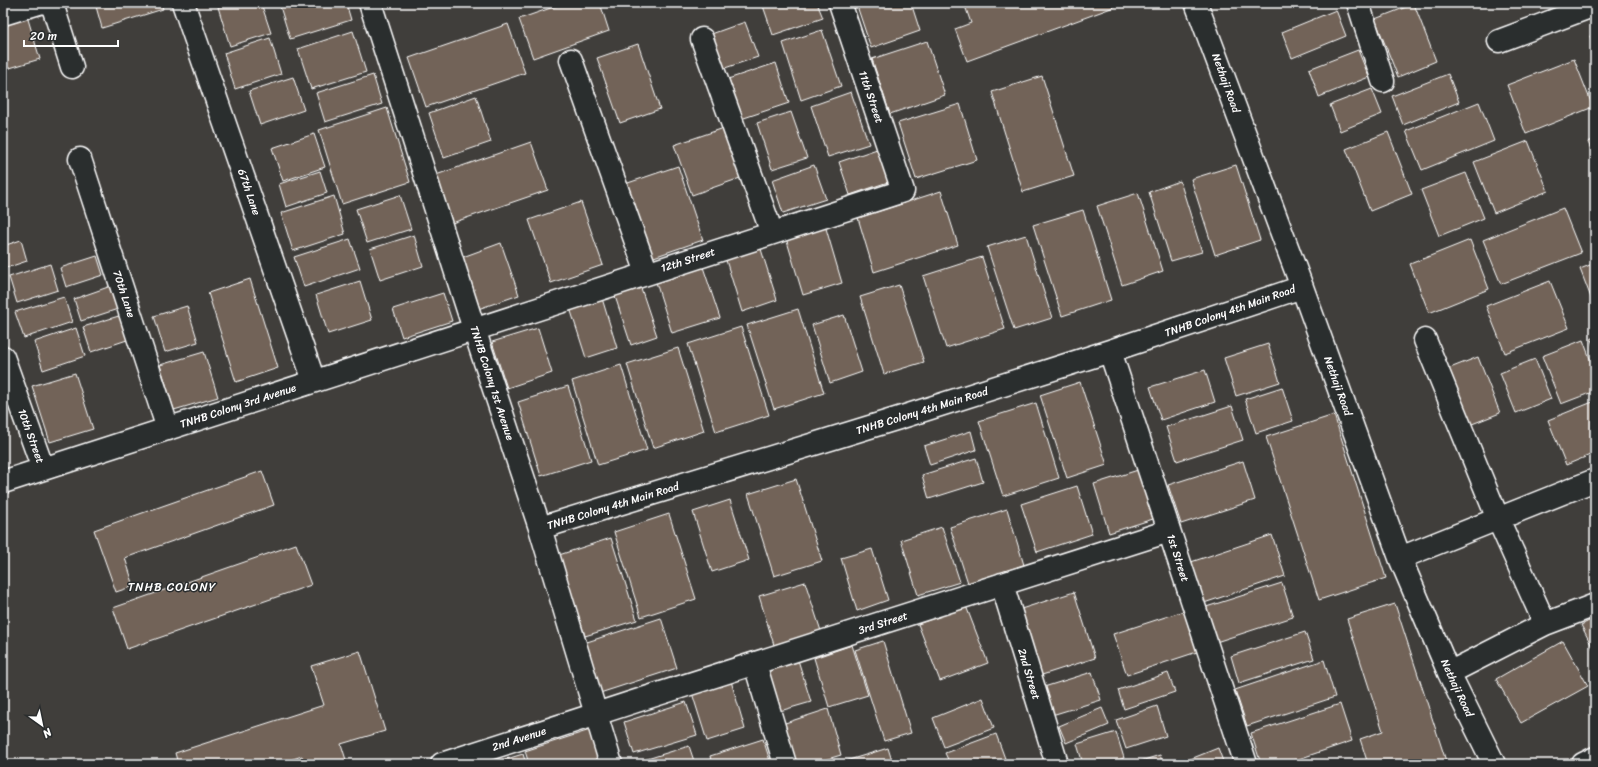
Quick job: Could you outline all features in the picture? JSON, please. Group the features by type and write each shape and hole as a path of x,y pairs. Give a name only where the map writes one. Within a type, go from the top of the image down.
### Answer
{"street":[{"path":"3,14 39,3"},
{"path":"47,3 52,6 54,10 72,67"},
{"name":"67th Lane","path":"183,3 314,381"},
{"name":"TNHB Colony 1st Avenue","path":"370,3 474,329 540,528 611,764"},
{"name":"11th Street","path":"840,3 903,192"},
{"name":"Nethaji Road","path":"1196,3 1302,287 1400,558 1449,673 1494,764"},
{"path":"1358,3 1383,81"},
{"path":"1499,41 1595,5"},
{"path":"702,39 772,234"},
{"path":"571,60 647,273"},
{"name":"70th Lane","path":"80,158 168,428"},
{"name":"12th Street","path":"474,329 903,192"},
{"name":"TNHB Colony 4th Main Road","path":"540,528 899,418 1110,351 1302,287"},
{"name":"TNHB Colony 3rd Avenue","path":"3,482 474,329"},
{"path":"1425,340 1498,519 1545,624"},
{"name":"1st Street","path":"1110,351 1246,764"},
{"name":"10th Street","path":"3,357 43,469"},
{"path":"1400,558 1595,480"},
{"name":"3rd Street","path":"596,713 755,664 1169,531"},
{"name":"2nd Street","path":"1002,584 1057,764"},
{"path":"1449,673 1545,624 1595,605"},
{"path":"755,664 785,764"},
{"name":"2nd Avenue","path":"442,764 596,713"},
{"path":"1583,764 1595,758"}],"building":[{"path":"95,3 161,3 163,9 102,28"},
{"path":"231,3 261,3 271,33 230,46 218,7"},
{"path":"279,3 346,3 351,20 290,39"},
{"path":"565,3 600,3 609,31 533,58 519,19"},
{"path":"762,3 817,3 823,18 773,35"},
{"path":"856,3 911,3 920,31 871,48"},
{"path":"964,3 1113,3 1114,7 967,61 955,29 971,23"},
{"path":"1414,4 1436,61 1398,77 1375,19"},
{"path":"1336,10 1346,36 1292,58 1282,32"},
{"path":"27,16 40,59 3,70 3,24"},
{"path":"745,22 758,57 716,71 703,37"},
{"path":"508,24 525,73 426,107 409,58"},
{"path":"822,30 841,86 801,100 783,43"},
{"path":"353,31 366,72 311,89 298,49"},
{"path":"1595,34 1595,49 1590,36"},
{"path":"270,38 281,74 235,89 224,53"},
{"path":"927,41 945,95 890,114 872,59"},
{"path":"638,44 660,109 620,123 597,58"},
{"path":"1358,50 1369,77 1319,97 1309,69"},
{"path":"1574,59 1593,107 1526,134 1507,85"},
{"path":"776,63 789,103 741,119 728,79"},
{"path":"1448,74 1459,102 1403,125 1392,96"},
{"path":"373,75 382,104 325,122 316,93"},
{"path":"1042,76 1074,176 1023,192 992,92"},
{"path":"293,77 304,110 260,125 249,91"},
{"path":"1372,89 1382,114 1340,131 1330,105"},
{"path":"851,92 869,144 828,157 811,106"},
{"path":"476,96 491,142 444,158 429,113"},
{"path":"1479,102 1494,141 1422,170 1406,131"},
{"path":"960,104 977,160 916,179 898,123"},
{"path":"387,108 410,182 342,204 319,130"},
{"path":"791,112 807,158 772,169 757,123"},
{"path":"727,127 743,177 692,195 674,145"},
{"path":"1388,132 1412,194 1370,211 1346,149"},
{"path":"314,134 325,167 283,181 272,148"},
{"path":"1595,139 1595,160 1588,142"},
{"path":"1528,141 1548,191 1494,213 1474,162"},
{"path":"531,142 548,190 449,224 433,176"},
{"path":"877,149 888,182 850,195 839,162"},
{"path":"814,165 826,199 783,213 772,180"},
{"path":"1236,165 1260,240 1215,255 1191,179"},
{"path":"678,166 703,240 648,259 622,185"},
{"path":"320,171 327,193 286,207 279,184"},
{"path":"1466,173 1484,218 1439,236 1421,190"},
{"path":"1180,181 1202,252 1171,261 1149,192"},
{"path":"941,191 958,245 874,272 858,218"},
{"path":"1138,193 1163,271 1122,285 1097,206"},
{"path":"400,195 411,229 367,243 356,209"},
{"path":"334,196 345,234 293,251 281,213"},
{"path":"581,202 603,265 551,283 529,220"},
{"path":"1563,208 1581,253 1501,284 1483,240"},
{"path":"1083,210 1111,300 1062,316 1033,225"},
{"path":"825,225 842,283 803,295 786,238"},
{"path":"414,235 423,266 380,280 370,249"},
{"path":"1026,235 1052,318 1014,330 987,247"},
{"path":"350,239 360,268 304,287 294,257"},
{"path":"21,240 27,261 3,269 3,246"},
{"path":"1470,240 1489,289 1429,313 1410,264"},
{"path":"501,243 519,295 478,309 460,258"},
{"path":"760,246 777,300 742,312 725,257"},
{"path":"97,256 103,275 66,287 60,268"},
{"path":"982,257 1005,329 946,348 923,276"},
{"path":"1595,263 1595,308 1580,269"},
{"path":"50,264 58,290 17,303 9,277"},
{"path":"702,264 720,318 672,333 655,279"},
{"path":"250,279 278,368 236,382 208,293"},
{"path":"360,281 372,320 328,334 316,295"},
{"path":"1550,281 1569,328 1505,353 1486,306"},
{"path":"639,282 657,336 631,345 613,290"},
{"path":"899,285 924,362 884,374 860,297"},
{"path":"111,286 118,309 81,321 74,299"},
{"path":"443,293 452,321 402,337 393,309"},
{"path":"601,295 617,348 586,358 569,305"},
{"path":"64,297 72,322 24,338 15,312"},
{"path":"187,306 198,342 165,352 154,316"},
{"path":"798,309 824,393 774,409 747,325"},
{"path":"122,315 130,339 91,352 83,327"},
{"path":"844,315 862,372 830,383 812,325"},
{"path":"741,327 769,415 716,432 688,344"},
{"path":"76,328 85,356 43,370 34,342"},
{"path":"538,328 552,373 507,388 492,342"},
{"path":"1595,337 1595,350 1591,339"},
{"path":"1583,340 1595,372 1595,391 1561,404 1542,356"},
{"path":"1268,344 1280,382 1236,396 1224,358"},
{"path":"678,348 704,431 653,448 627,364"},
{"path":"204,352 218,397 174,410 160,365"},
{"path":"1478,357 1500,413 1467,426 1445,370"},
{"path":"1535,359 1551,399 1516,413 1500,373"},
{"path":"621,365 647,450 598,465 572,381"},
{"path":"1205,370 1215,402 1161,420 1150,387"},
{"path":"75,373 93,429 50,442 32,386"},
{"path":"1080,382 1107,465 1067,478 1040,395"},
{"path":"568,386 591,460 541,476 518,402"},
{"path":"1282,387 1293,421 1256,433 1245,399"},
{"path":"1595,401 1595,453 1566,465 1548,420"},
{"path":"1036,403 1059,478 1003,496 979,421"},
{"path":"1232,406 1243,440 1177,461 1166,427"},
{"path":"1334,415 1386,578 1319,600 1266,437"},
{"path":"971,431 976,450 930,465 924,446"},
{"path":"976,458 983,482 929,499 922,475"},
{"path":"1243,461 1255,500 1181,524 1168,485"},
{"path":"1138,470 1153,519 1109,533 1094,484"},
{"path":"262,471 274,505 125,558 134,586 116,592 94,530"},
{"path":"796,479 822,561 774,576 748,494"},
{"path":"1077,486 1092,534 1037,552 1021,504"},
{"path":"730,500 749,560 712,572 693,512"},
{"path":"1007,509 1024,565 968,583 950,527"},
{"path":"669,514 696,599 641,617 614,532"},
{"path":"942,527 960,582 918,595 901,540"},
{"path":"1272,535 1285,576 1201,604 1188,563"},
{"path":"611,538 637,620 585,636 559,555"},
{"path":"296,544 311,585 127,649 113,608"},
{"path":"872,549 888,600 857,611 841,558"},
{"path":"805,582 821,631 774,645 759,596"},
{"path":"1282,583 1293,617 1213,643 1203,608"},
{"path":"1074,592 1095,658 1039,676 1018,610"},
{"path":"1395,604 1447,764 1368,764 1360,739 1383,731 1347,619"},
{"path":"966,606 988,663 940,681 918,624"},
{"path":"1193,608 1206,649 1127,675 1113,634"},
{"path":"661,618 677,668 600,693 584,643"},
{"path":"1595,618 1595,652 1581,625"},
{"path":"1305,632 1314,659 1239,683 1231,656"},
{"path":"883,641 911,733 884,741 855,650"},
{"path":"1563,641 1588,686 1521,723 1496,679"},
{"path":"852,645 868,695 829,707 814,658"},
{"path":"360,651 385,731 341,744 347,763 305,764 302,756 278,764 178,764 175,753 324,705 311,666"},
{"path":"798,660 811,702 773,713 760,672"},
{"path":"1324,660 1335,697 1247,726 1235,690"},
{"path":"1092,672 1101,700 1052,715 1044,687"},
{"path":"1168,673 1175,692 1124,709 1118,690"},
{"path":"731,681 745,729 707,741 692,693"},
{"path":"983,698 994,728 944,747 933,718"},
{"path":"686,702 697,735 634,754 624,722"},
{"path":"1340,704 1352,741 1284,764 1261,764 1251,733"},
{"path":"1157,706 1166,736 1126,749 1116,720"},
{"path":"1102,708 1109,725 1066,743 1059,726"},
{"path":"828,709 841,755 811,764 788,764 776,726"},
{"path":"590,730 600,762 594,764 529,764 525,751"},
{"path":"1116,732 1124,758 1106,764 1083,764 1077,744"},
{"path":"996,734 1007,764 950,764 945,753"},
{"path":"763,739 771,764 712,764 710,756"},
{"path":"689,746 695,764 631,764"},
{"path":"888,748 893,764 836,764"},
{"path":"1218,748 1224,764 1178,764"},
{"path":"523,754 526,764 490,764"},
{"path":"1160,755 1163,764 1131,764"}],"district":[{"name":"TNHB COLONY","path":"172,587"}]}
